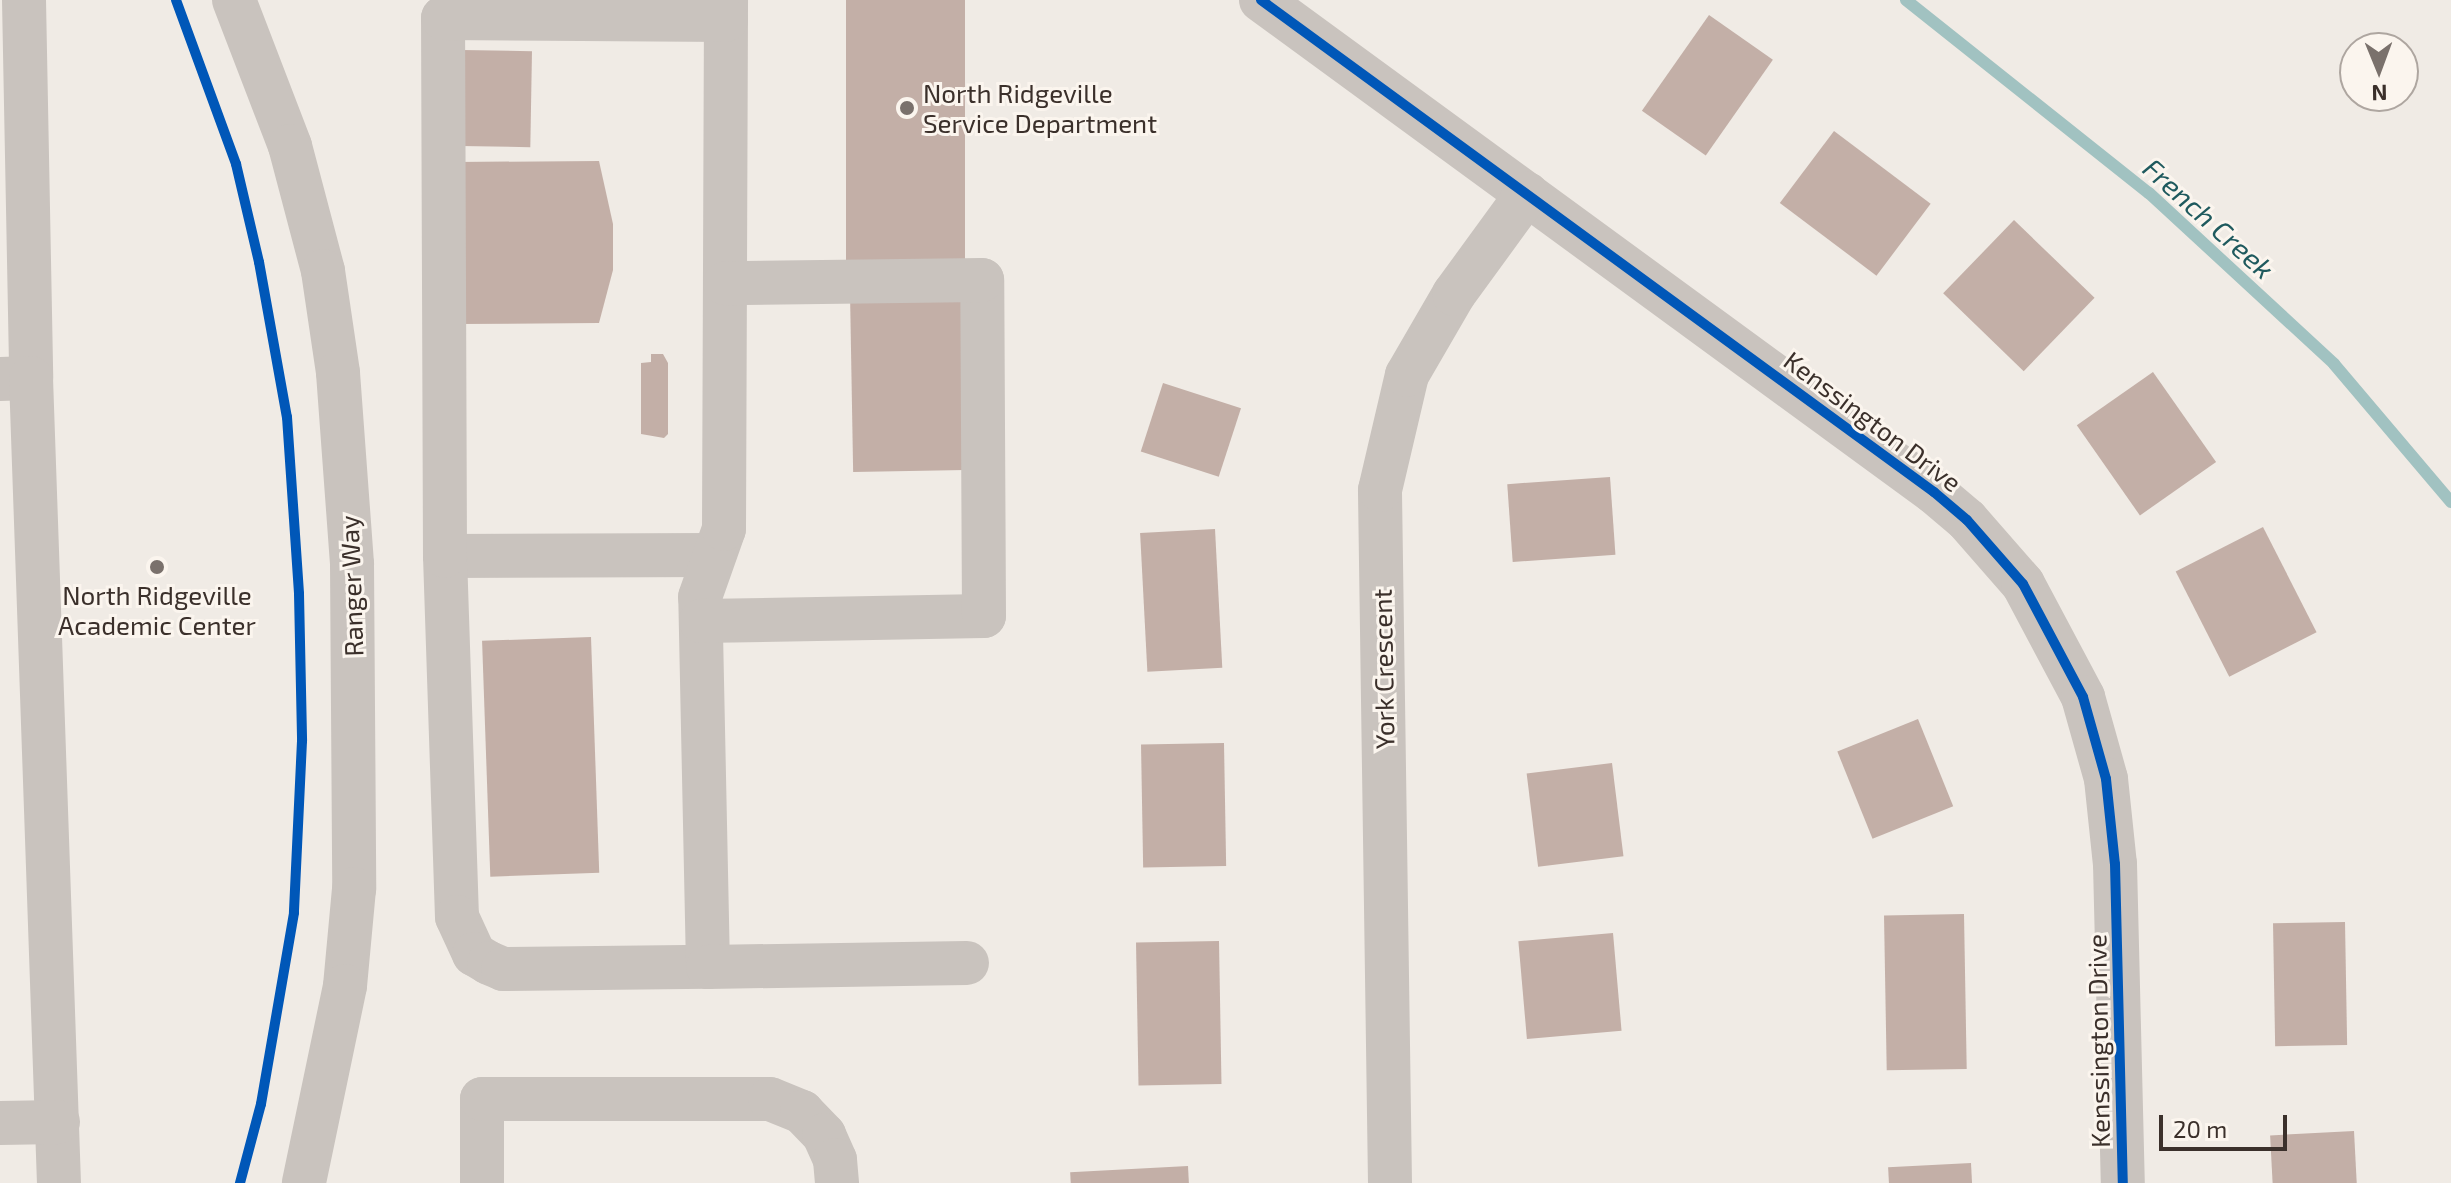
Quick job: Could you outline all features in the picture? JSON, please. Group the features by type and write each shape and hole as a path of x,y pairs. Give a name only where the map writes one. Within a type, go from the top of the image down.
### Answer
{"street":[{"path":"24,0 15,378 59,1183"},
{"name":"Ranger Way","path":"234,0 290,146 323,271 338,373 351,549 354,889 345,986 304,1183"},
{"name":"Kenssington Drive","path":"1261,0 1934,492 1967,520 2023,584 2072,671 2106,779 2115,864 2123,1183"},
{"path":"708,967 700,597 724,529 726,10 443,18 445,556 457,917 463,937 474,954 503,969 708,967 967,963"},
{"name":"York Crescent","path":"1390,1183 1380,490 1407,375 1454,294 1527,194"},
{"path":"701,621 984,616 982,280 725,283"},
{"path":"445,556 714,555"},
{"path":"482,1183 482,1099 770,1099 802,1112 824,1135 835,1160 837,1183"},
{"path":"0,1123 58,1122"}],"building":[{"path":"846,0 965,0 965,266 846,266"},
{"path":"1709,15 1773,60 1706,156 1642,111"},
{"path":"462,50 532,51 530,147 460,146"},
{"path":"1834,131 1931,204 1876,276 1780,203"},
{"path":"599,161 613,224 613,270 599,323 459,324 456,162"},
{"path":"2014,220 2095,298 2024,371 1943,293"},
{"path":"962,291 965,470 853,472 850,293"},
{"path":"651,354 663,354 668,363 668,434 664,438 641,434 641,363 651,362"},
{"path":"2153,372 2216,462 2140,515 2077,425"},
{"path":"1163,383 1241,408 1219,477 1141,451"},
{"path":"1610,477 1615,555 1513,562 1507,484"},
{"path":"2263,527 2317,632 2229,677 2176,571"},
{"path":"1215,529 1222,668 1147,672 1140,533"},
{"path":"591,637 599,873 490,877 482,641"},
{"path":"1918,719 1953,806 1873,839 1837,752"},
{"path":"1224,743 1226,866 1143,867 1141,744"},
{"path":"1612,763 1623,856 1538,867 1527,773"},
{"path":"1964,914 1967,1069 1887,1070 1884,915"},
{"path":"2345,922 2347,1045 2275,1046 2273,923"},
{"path":"1613,933 1622,1031 1527,1039 1518,941"},
{"path":"1219,941 1221,1084 1139,1085 1136,942"},
{"path":"2354,1131 2357,1183 2273,1183 2270,1135"},
{"path":"1971,1163 1972,1183 1889,1183 1888,1167"},
{"path":"1188,1166 1189,1183 1071,1183 1070,1172"}],"waterway":[{"name":"French Creek","path":"1906,0 2149,193 2334,364 2451,502"}],"cycle path":[{"path":"176,0 236,164 259,262 287,417 299,594 302,741 294,913 261,1104 240,1183"},
{"path":"1261,0 1934,492 1967,520 2023,584 2083,697 2106,779 2115,864 2123,1183"}],"place":[{"name":"North Ridgeville Service Department","path":"907,108"},
{"name":"North Ridgeville Academic Center","path":"157,567"}]}
